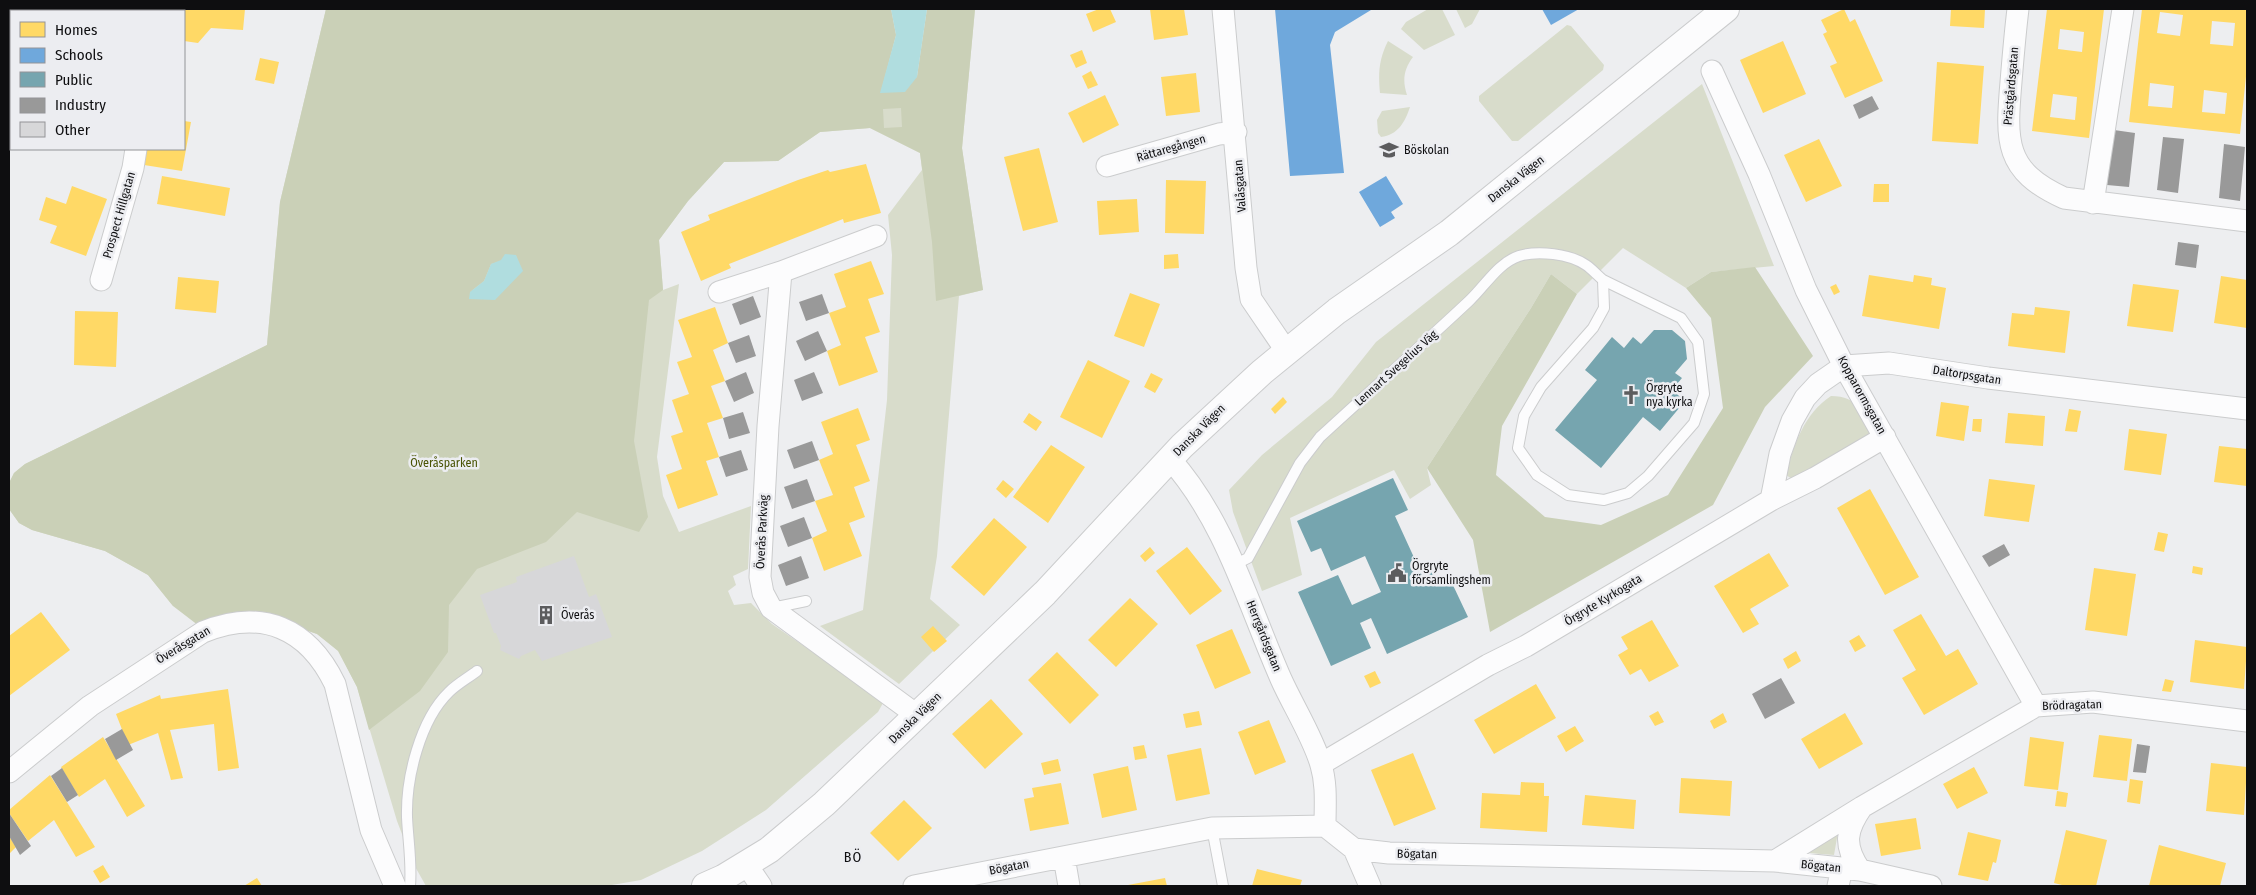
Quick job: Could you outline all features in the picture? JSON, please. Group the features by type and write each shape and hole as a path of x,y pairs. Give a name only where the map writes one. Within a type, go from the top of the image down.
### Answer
{"street":[{"name":"Danska Vägen","path":"705,886 746,864 786,837 818,809 918,716 1045,593 1170,459 1227,402 1337,311 1449,233 1726,9"},
{"name":"Prästgårdsgatan","path":"2018,9 2007,130 2012,153 2026,175 2043,189 2064,198 2247,221"},
{"path":"2093,202 2123,9"},
{"name":"Valåsgatan","path":"1229,10 1246,268 1251,299 1287,352"},
{"name":"Kopparormsgatan","path":"1712,71 1758,174 1806,290 1844,366 2036,706"},
{"name":"Rättaregången","path":"1107,166 1219,134 1236,132"},
{"name":"Prospect Hillgatan","path":"101,280 133,168 136,150"},
{"path":"719,292 781,272 876,236"},
{"name":"Överås Parkväg","path":"771,608 764,593 760,577 760,554 781,272"},
{"name":"Daltorpsgatan","path":"1771,500 1780,454 1792,421 1805,398 1818,384 1844,366 1889,362 1988,378 2247,409"},
{"name":"Örgryte Kyrkogata","path":"1321,764 1488,665 1526,646 1771,500 1815,478 1885,437"},
{"name":"Herrgårdsgatan","path":"1170,459 1198,495 1234,565 1281,679 1321,764 1326,788 1324,826"},
{"path":"771,608 918,716"},
{"name":"Överåsgatan","path":"9,772 90,706 196,635 222,624 242,621 277,627 299,637 326,664 335,684 371,830 395,886"},
{"name":"Brödragatan","path":"1775,861 1862,807 2036,706 2093,702 2247,721"},
{"path":"1847,875 1854,861 1848,841 1850,825 1862,807"},
{"path":"1324,826 1354,849 1370,886"},
{"name":"Bögatan","path":"914,886 1212,828 1324,826"},
{"name":"Bögatan","path":"1354,849 1389,853 1775,861 1847,875 1931,886"},
{"path":"1064,857 1069,886"},
{"path":"746,864 761,886"}],"lane":[{"name":"Lennart Svegelius Väg","path":"1234,565 1248,558 1300,463 1320,437 1471,299 1510,260 1521,256 1540,254 1571,258 1585,264 1603,280 1680,318 1698,342 1704,394 1694,423 1648,476 1628,493 1604,500 1568,495 1537,475 1518,448 1524,416 1541,387 1593,328 1604,308 1603,280"},
{"path":"771,608 806,602"},
{"path":"410,886 407,802 415,756 436,709 449,692 477,671"},
{"path":"1212,828 1223,886"}],"green space":[{"name":"Överåsparken","path":"326,9 891,9 896,35 881,92 917,77 927,9 975,9 962,148 983,290 959,296 937,556 930,599 960,625 899,684 820,626 863,610 887,400 892,255 888,215 922,170 920,153 870,128 820,132 778,161 724,162 688,201 659,240 663,290 679,284 657,457 663,496 679,532 751,506 748,569 733,576 736,585 728,591 734,605 751,603 772,624 879,698 883,703 878,712 766,810 702,851 641,880 606,886 426,886 413,863 397,821 357,687 338,650 317,634 288,624 173,606 148,575 105,551 32,530 19,523 9,509 9,483 14,473 25,464 267,345 280,202"},
{"name":"Överåsparken","path":"326,9 891,9 896,35 881,92 917,77 927,9 975,9 962,148 983,290 936,301 932,242 920,153 870,128 820,132 778,161 724,162 688,201 659,240 663,290 649,300 634,441 648,517 639,532 577,512 546,542 477,569 449,605 448,652 420,691 369,730 357,687 338,651 317,634 288,624 203,629 173,606 148,575 105,551 32,530 19,523 9,509 9,483 14,473 25,464 267,345 280,202","holes":["901,108 902,127 884,128 883,109","516,256 519,264 470,292 484,281 491,264"]},
{"path":"1428,9 1442,9 1455,35 1424,50 1401,29 1406,22"},
{"path":"1456,9 1480,9 1472,24 1465,28"},
{"path":"1567,25 1571,26 1604,65 1603,70 1518,141 1512,141 1479,101 1479,96"},
{"path":"1388,41 1413,57 1405,75 1407,95 1380,93 1380,66"},
{"path":"1702,84 1774,266 1711,272 1686,288 1623,248 1577,294 1551,274 1427,468 1431,485 1410,499 1394,470 1290,518 1302,575 1262,591 1233,512 1229,490 1262,455 1332,397 1376,342"},
{"path":"1410,107 1400,127 1392,134 1381,137 1378,133 1377,120 1382,111"},
{"path":"1755,267 1813,356 1765,407 1713,505 1490,632 1473,540 1427,468 1551,274 1577,294 1502,426 1496,475 1545,517 1601,525 1668,495 1723,408 1711,318 1686,288 1711,272"},
{"path":"1831,396 1848,399 1858,407 1872,435 1795,481 1786,475 1801,431 1814,412"},
{"path":"1838,832 1834,855 1796,852"}],"water":[{"path":"891,9 927,9 917,77 905,92 880,93 896,35"},
{"path":"505,254 516,255 523,271 495,300 469,299 470,292 484,281 491,264 501,260"}],"building: Homes":[{"path":"245,9 243,30 211,28 198,43 185,41 185,10 162,10"},
{"path":"1099,9 1110,9 1116,22 1093,32 1086,14"},
{"path":"1150,9 1184,9 1188,35 1154,40"},
{"path":"1844,9 1850,22 1855,19 1883,81 1845,98 1830,66 1837,63 1823,34 1827,32 1821,20"},
{"path":"1951,9 1985,9 1984,28 1950,26"},
{"path":"2047,9 2104,9 2089,138 2032,131","holes":["2060,29 2084,32 2082,52 2058,49","2053,94 2077,97 2075,120 2050,117"]},
{"path":"2142,9 2247,9 2247,67 2240,134 2129,122","holes":["2160,12 2183,15 2180,36 2157,33","2212,21 2235,23 2233,46 2210,44","2150,83 2174,86 2172,108 2148,106","2204,90 2227,93 2225,114 2202,112"]},
{"path":"1783,41 1806,94 1763,113 1740,60"},
{"path":"1082,50 1087,63 1076,68 1070,55"},
{"path":"260,58 279,62 274,84 255,80"},
{"path":"1937,62 1984,66 1978,144 1932,141"},
{"path":"9,68 10,68 10,125"},
{"path":"1091,71 1098,85 1088,89 1082,76"},
{"path":"1196,73 1200,112 1166,116 1161,77"},
{"path":"1105,95 1119,125 1083,143 1068,113"},
{"path":"185,121 191,122 182,171 144,165 147,150 185,150"},
{"path":"1819,139 1842,186 1806,202 1784,155"},
{"path":"1039,148 1058,222 1023,231 1004,157"},
{"path":"866,164 881,213 844,223 843,219 729,264 731,268 701,281 681,232 710,220 708,215 798,180 828,170 830,172"},
{"path":"162,176 230,188 225,216 157,204"},
{"path":"1166,180 1206,181 1204,234 1165,233"},
{"path":"1874,184 1889,184 1889,202 1873,202"},
{"path":"72,186 107,199 86,256 50,243 57,226 39,220 46,197 66,204"},
{"path":"1137,199 1139,232 1099,235 1097,201"},
{"path":"1178,254 1179,268 1164,269 1164,255"},
{"path":"871,261 884,294 868,299 880,332 865,337 878,372 839,386 827,351 841,345 829,313 846,307 834,274"},
{"path":"1869,275 1913,282 1914,275 1932,278 1931,285 1946,288 1939,329 1862,316"},
{"path":"2221,276 2247,280 2247,328 2214,323"},
{"path":"178,277 219,281 216,313 175,309"},
{"path":"1836,284 1840,292 1834,295 1830,287"},
{"path":"2133,284 2179,290 2173,332 2127,326"},
{"path":"1130,293 1160,304 1144,347 1114,336"},
{"path":"715,307 728,343 713,350 725,381 711,386 723,418 707,423 719,457 706,461 718,495 678,509 666,475 682,469 671,436 683,432 672,400 689,394 677,362 692,357 678,320"},
{"path":"2035,307 2070,311 2065,353 2008,346 2012,313 2034,315"},
{"path":"75,311 118,312 116,367 74,365"},
{"path":"1088,360 1130,381 1102,438 1060,417"},
{"path":"1151,373 1163,379 1155,393 1144,387"},
{"path":"1283,397 1287,402 1275,414 1271,409"},
{"path":"1941,402 1969,406 1964,441 1936,436"},
{"path":"858,408 870,440 856,445 870,481 854,487 865,517 849,523 862,556 824,571 812,538 827,531 815,501 833,495 819,460 833,454 821,422"},
{"path":"2069,409 2081,411 2077,432 2065,431"},
{"path":"1029,413 1042,422 1036,431 1023,422"},
{"path":"2008,413 2045,416 2043,446 2005,443"},
{"path":"1973,419 1982,419 1981,432 1972,431"},
{"path":"2129,429 2167,434 2161,475 2124,470"},
{"path":"1051,445 1085,467 1048,523 1013,497"},
{"path":"2219,446 2247,449 2247,486 2214,482"},
{"path":"1989,479 2035,485 2029,522 1984,516"},
{"path":"1003,480 1014,489 1006,498 996,489"},
{"path":"1870,489 1919,577 1885,595 1837,508"},
{"path":"994,518 1027,547 984,596 951,567"},
{"path":"2158,532 2168,534 2164,552 2154,550"},
{"path":"1150,547 1155,553 1145,562 1140,556"},
{"path":"1187,547 1222,591 1190,615 1156,571"},
{"path":"1769,553 1789,586 1750,609 1759,624 1743,633 1714,586"},
{"path":"2193,566 2203,568 2202,575 2192,573"},
{"path":"2094,568 2136,574 2127,636 2085,630"},
{"path":"1130,598 1158,624 1116,667 1088,640"},
{"path":"41,612 70,650 9,696 9,636"},
{"path":"1921,614 1946,656 1958,649 1978,684 1924,715 1902,678 1916,670 1893,630"},
{"path":"1652,620 1679,666 1649,682 1641,669 1630,675 1618,655 1628,649 1621,637"},
{"path":"933,626 947,641 934,652 921,637"},
{"path":"1232,629 1251,673 1215,689 1196,645"},
{"path":"1859,635 1866,646 1855,652 1849,641"},
{"path":"2195,640 2247,647 2244,689 2190,682"},
{"path":"1796,651 1801,661 1788,669 1783,659"},
{"path":"1057,652 1099,695 1070,724 1028,680"},
{"path":"1375,671 1381,683 1370,688 1364,676"},
{"path":"2165,679 2174,681 2171,692 2162,691"},
{"path":"1536,684 1556,718 1494,754 1474,720"},
{"path":"228,689 239,768 218,771 214,724 170,730 183,778 171,780 158,733 128,745 116,714 160,695 161,699"},
{"path":"991,699 1023,734 985,769 952,734"},
{"path":"1199,711 1202,725 1186,728 1183,714"},
{"path":"1658,711 1664,722 1655,726 1649,716"},
{"path":"1723,713 1727,722 1714,729 1710,721"},
{"path":"1845,713 1863,744 1819,769 1801,739"},
{"path":"1269,720 1286,762 1255,775 1238,732"},
{"path":"1575,726 1584,741 1566,752 1557,736"},
{"path":"2099,735 2132,739 2127,781 2093,777"},
{"path":"103,737 145,806 127,817 105,779 79,797 61,767"},
{"path":"2030,737 2064,742 2058,790 2024,786"},
{"path":"1144,745 1147,758 1135,760 1133,747"},
{"path":"1201,748 1210,794 1176,801 1167,755"},
{"path":"1413,753 1436,809 1394,826 1371,770"},
{"path":"1058,759 1061,771 1044,775 1041,763"},
{"path":"2211,763 2247,767 2244,815 2206,811"},
{"path":"1128,766 1137,810 1102,818 1093,774"},
{"path":"1974,767 1988,793 1957,809 1943,784"},
{"path":"50,775 95,847 76,857 54,820 28,841 9,813 9,810"},
{"path":"1681,778 1732,781 1730,816 1679,813"},
{"path":"2130,779 2143,781 2140,804 2127,802"},
{"path":"1521,782 1544,783 1544,796 1549,796 1547,832 1480,828 1482,793 1520,795"},
{"path":"1061,783 1069,824 1030,831 1024,799 1034,797 1032,788"},
{"path":"2057,791 2068,793 2066,807 2055,806"},
{"path":"1585,795 1636,800 1634,829 1582,825"},
{"path":"904,800 932,828 898,861 870,833"},
{"path":"1916,818 1921,849 1881,856 1875,824"},
{"path":"2066,830 2107,840 2096,886 2066,886 2054,883"},
{"path":"1968,832 2001,840 1996,863 1993,862 1988,881 1958,875"},
{"path":"9,836 16,847 9,854"},
{"path":"2159,845 2226,863 2220,886 2149,886"},
{"path":"103,865 110,877 100,883 93,871"},
{"path":"1257,869 1302,880 1300,886 1252,886"},
{"path":"257,878 262,886 244,886"},
{"path":"1165,878 1167,886 1128,886 1128,885"}],"building: Schools":[{"path":"1275,9 1371,10 1335,32 1330,45 1344,173 1290,176"},
{"path":"1542,9 1579,9 1551,25"},
{"path":"1386,176 1403,204 1391,212 1395,218 1380,227 1359,192"}],"building: Public":[{"name":"Örgryte nya kyrka","path":"1654,330 1672,330 1685,341 1687,359 1675,373 1682,378 1672,390 1685,401 1660,431 1643,417 1601,468 1555,430 1597,380 1585,370 1612,337 1624,348 1633,337 1641,344"},
{"name":"Örgryte församlingshem","path":"1393,478 1408,510 1395,516 1422,575 1433,571 1440,586 1451,581 1468,617 1387,654 1371,618 1360,623 1371,648 1331,666 1298,592 1338,575 1352,605 1381,592 1365,556 1331,571 1321,548 1311,552 1297,521"}],"building: Industry":[{"path":"1872,96 1879,109 1859,119 1853,105"},
{"path":"2114,130 2135,133 2129,187 2107,185"},
{"path":"2163,137 2184,139 2178,193 2157,190"},
{"path":"2224,144 2245,147 2240,201 2219,198"},
{"path":"2178,242 2199,245 2196,268 2175,265"},
{"path":"822,294 829,313 806,321 799,302"},
{"path":"753,296 761,317 740,325 732,304"},
{"path":"818,331 827,351 805,361 796,341"},
{"path":"749,335 756,356 736,363 728,343"},
{"path":"746,372 754,393 734,402 725,381"},
{"path":"814,372 823,393 802,401 794,380"},
{"path":"743,412 750,433 729,439 723,418"},
{"path":"812,441 819,460 794,469 787,450"},
{"path":"741,450 748,470 726,477 719,457"},
{"path":"807,479 815,501 792,509 784,487"},
{"path":"804,517 812,538 788,547 780,526"},
{"path":"2004,544 2010,555 1989,567 1982,556"},
{"path":"801,556 809,578 786,586 778,565"},
{"path":"1781,678 1795,703 1765,719 1752,694"},
{"path":"122,729 133,750 116,760 105,739"},
{"path":"2137,744 2150,746 2146,773 2133,772"},
{"path":"62,768 78,795 67,802 51,776"},
{"path":"9,813 31,846 20,855 9,836"}],"building: Other":[{"name":"Överås","path":"574,556 589,597 596,594 612,637 542,661 535,650 521,656 519,659 500,650 501,646 496,633 494,633 480,595 517,582 516,577"}],"place":[{"name":"Böskolan","path":"1389,150"},
{"name":"Örgryte nya kyrka","path":"1631,395"},
{"name":"Örgryte församlingshem","path":"1397,573"},
{"name":"Överås","path":"546,615"}],"district":[{"name":"BÖ","path":"853,857"}]}
